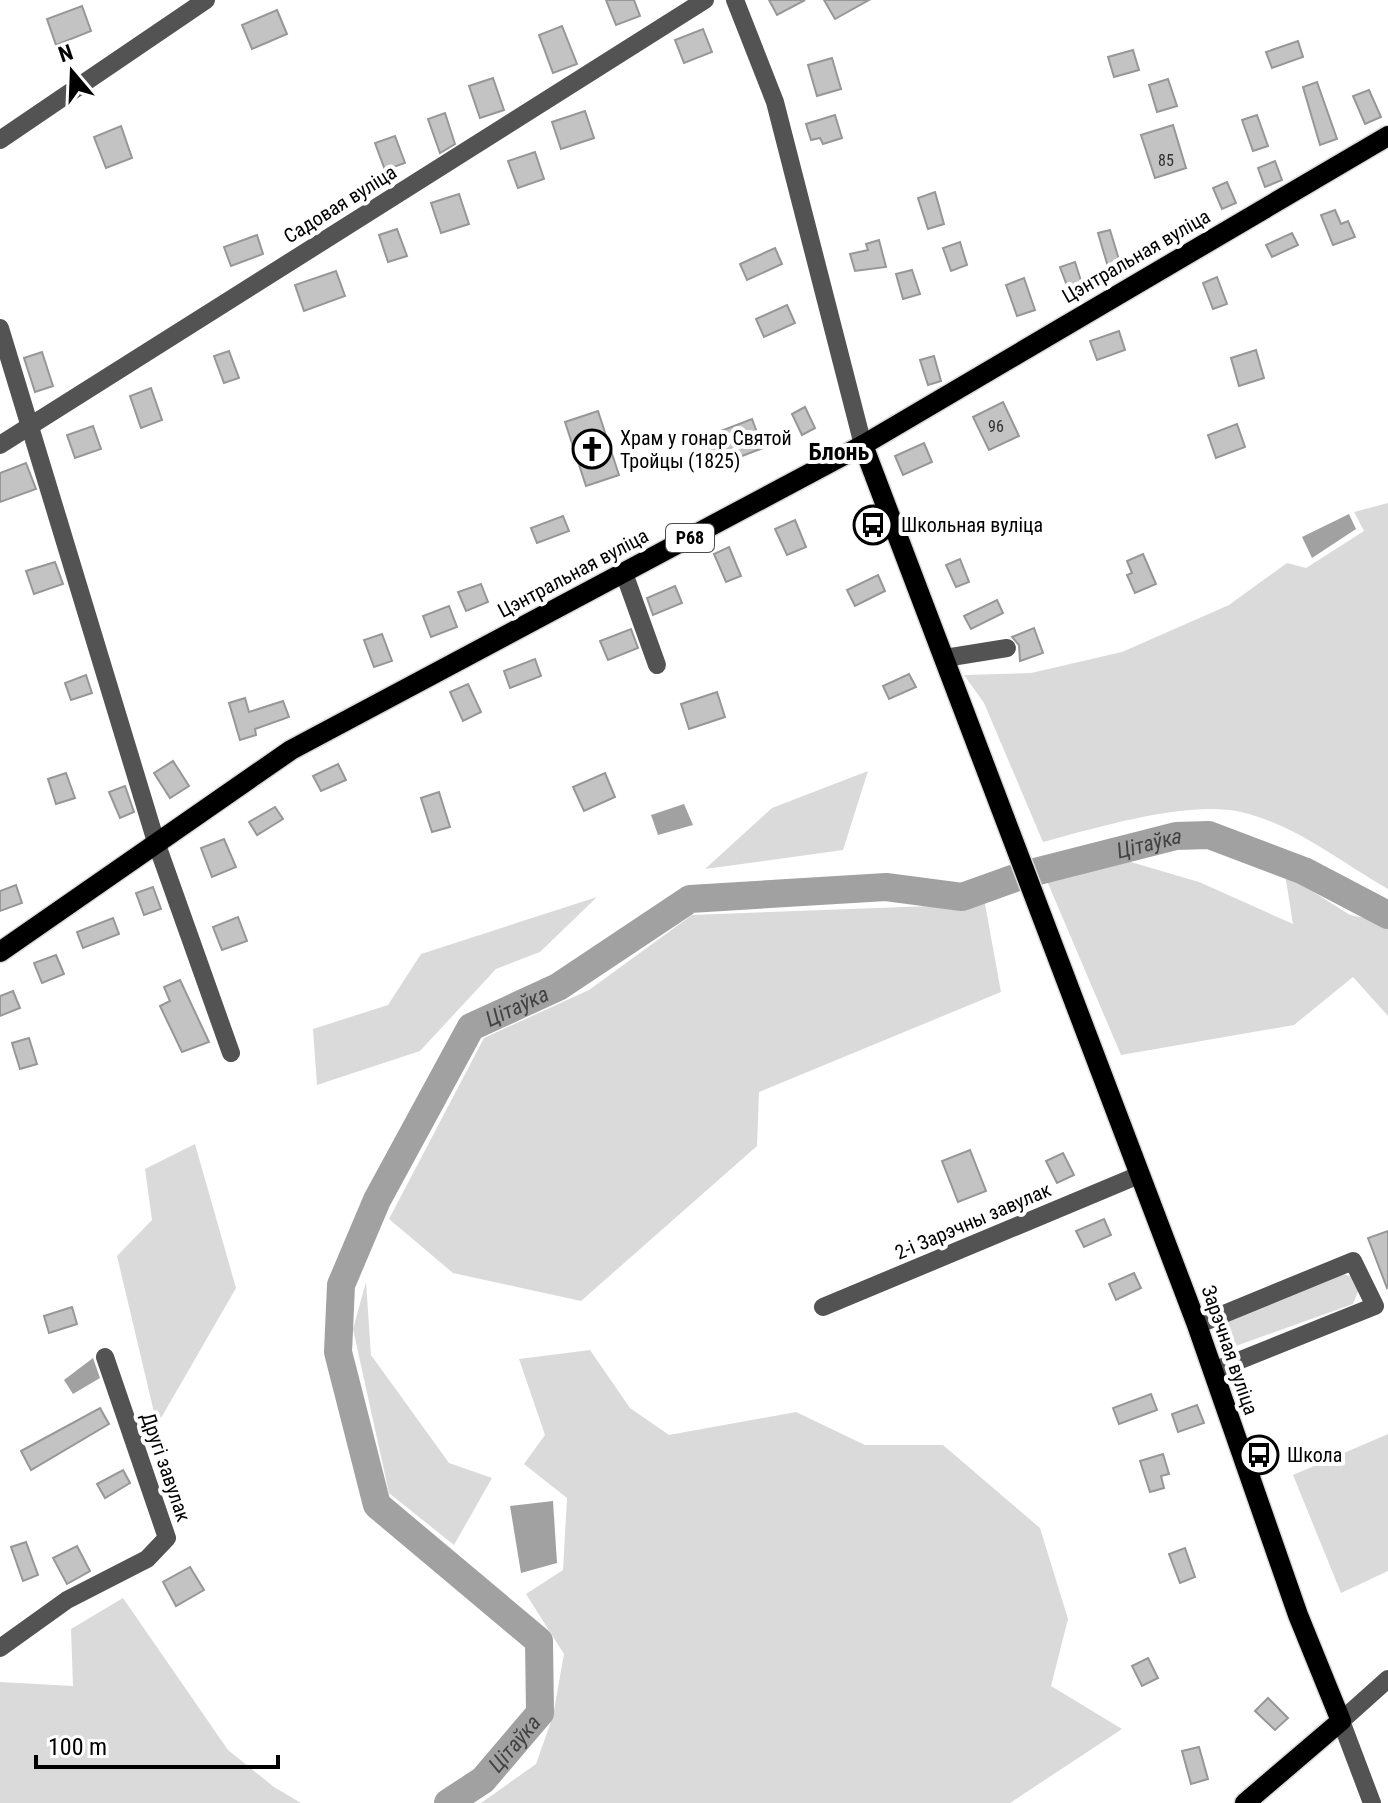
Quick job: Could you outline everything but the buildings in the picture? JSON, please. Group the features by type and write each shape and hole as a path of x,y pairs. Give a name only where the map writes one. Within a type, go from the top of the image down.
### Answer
{"main road":[{"name":"Цэнтральная вуліца","path":"0,952 291,750 863,445 1388,136"},
{"path":"863,445 947,662"},
{"name":"Зарэчная вуліца","path":"947,662 1197,1325 1298,1615 1341,1721"},
{"path":"1245,1803 1341,1721"}],"street":[{"path":"0,140 206,0"},
{"name":"Садовая вуліца","path":"0,445 705,0"},
{"path":"735,0 775,102 863,445"},
{"path":"0,328 32,425 156,842 231,1053"},
{"path":"624,573 657,665"},
{"path":"947,662 1007,648"},
{"name":"2-і Зарэчны завулак","path":"823,1307 1139,1175"},
{"path":"1197,1325 1353,1261 1375,1306 1213,1371"},
{"name":"Другі завулак","path":"0,1648 67,1600 147,1559 167,1538 105,1357"},
{"path":"1372,1803 1341,1721 1388,1679"}],"shaded area":[{"path":"1388,503 1388,889 1281,826 1241,812 1219,809 1169,813 1115,823 1043,842 984,703 964,675 1031,673 1122,652 1229,605 1287,563 1306,568 1364,531 1354,512"},
{"path":"1349,514 1356,529 1312,558 1302,537"},
{"path":"868,771 843,850 705,869 772,808"},
{"path":"684,804 693,825 658,835 651,815"},
{"path":"1124,860 1199,882 1293,924 1285,874 1350,915 1388,923 1388,1016 1353,977 1294,1025 1121,1055 1047,881"},
{"path":"597,897 540,952 496,969 420,1051 317,1085 313,1029 388,1005 421,954"},
{"path":"985,904 1001,992 759,1092 757,1146 581,1301 453,1273 389,1219 484,1038 589,990 692,915"},
{"path":"195,1144 236,1288 157,1425 117,1256 152,1220 145,1169"},
{"path":"1340,1273 1352,1277 1359,1289 1353,1304 1219,1352 1210,1324"},
{"path":"366,1282 371,1355 449,1463 492,1478 454,1545 389,1493 353,1329"},
{"path":"590,1350 630,1408 669,1435 796,1412 865,1445 943,1445 1040,1528 1068,1619 1051,1686 1122,1729 1010,1803 481,1803 536,1764 553,1716 564,1654 526,1594 563,1570 567,1498 524,1464 545,1435 519,1359"},
{"path":"93,1358 100,1378 73,1394 64,1380"},
{"path":"1388,1434 1388,1571 1341,1593 1293,1475"},
{"path":"553,1501 557,1563 521,1573 510,1506"},
{"path":"123,1598 228,1750 274,1787 301,1803 0,1803 0,1682 73,1686 71,1629"}],"waterway":[{"name":"Цітаўка","path":"448,1803 483,1780 540,1713 539,1641 377,1505 338,1352 341,1285 377,1200 471,1027 558,987 690,899 886,887 962,897 1023,875 1176,836 1209,835 1304,871 1388,915"}],"place":[{"name":"Храм у гонар Святой Тройцы (1825)","path":"592,449"},
{"name":"Школьная вуліца","path":"873,525"},
{"name":"Школа","path":"1259,1455"}],"district":[{"name":"Блонь","path":"839,452"}]}
